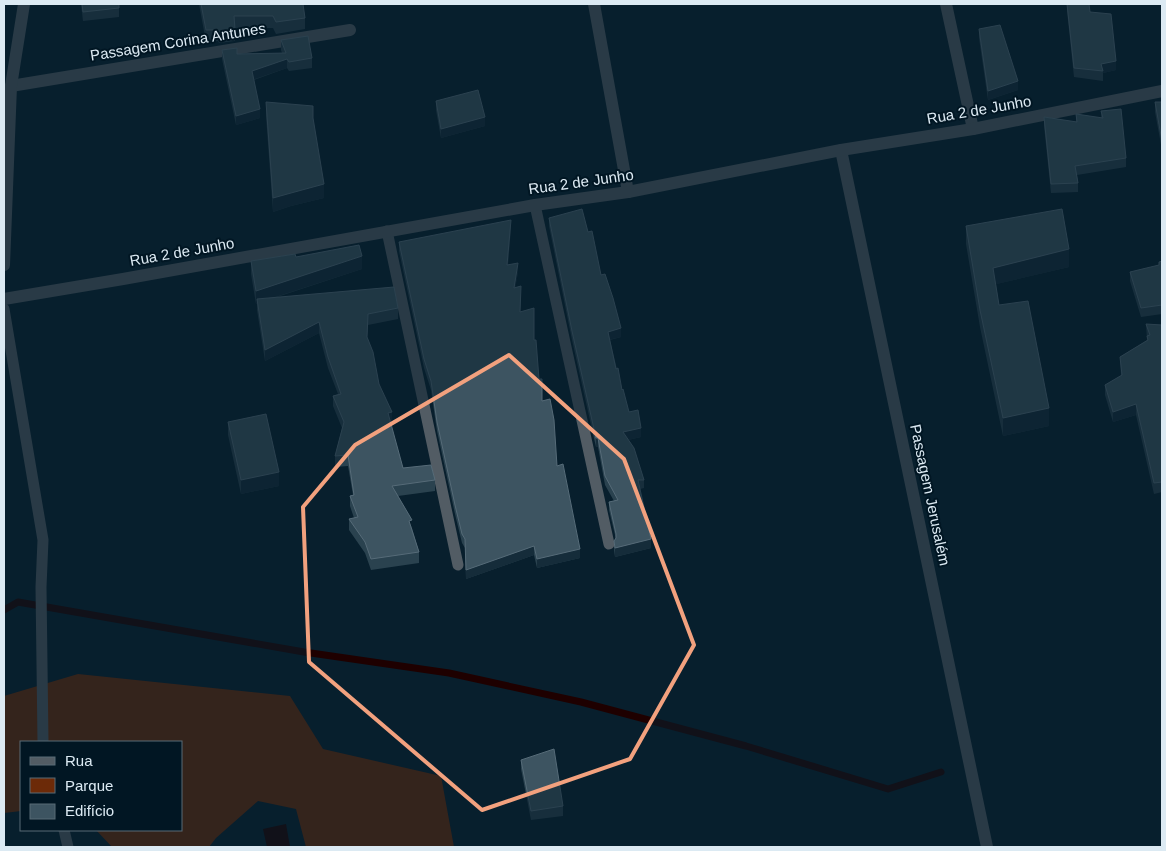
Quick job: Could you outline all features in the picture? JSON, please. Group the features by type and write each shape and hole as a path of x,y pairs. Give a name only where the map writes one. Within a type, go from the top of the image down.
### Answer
{"street":[{"path":"4,265 12,86 24,4"},
{"path":"594,4 628,192"},
{"path":"946,4 973,129"},
{"name":"Passagem Corina Antunes","path":"12,86 350,30"},
{"name":"Rua 2 de Junho","path":"4,299 535,205 628,192 841,150 973,129 1162,91"},
{"name":"Passagem Jerusalém","path":"841,150 987,847"}],"lane":[{"path":"535,205 610,544"},
{"path":"387,231 458,565"},
{"path":"4,309 43,540 41,587 43,741"},
{"path":"64,831 68,847"}],"highlighted area":[{"path":"509,355 624,459 694,645 630,759 482,810 309,662 303,507 355,445"}],"green space":[{"path":"78,674 290,696 323,749 441,776 454,847 306,847 296,809 258,801 216,838 209,847 112,847 97,831 182,831 182,741 20,741 20,811 4,813 4,696"}],"shaded area":[{"path":"286,824 290,847 267,847 263,829"}],"building":[{"path":"82,4 119,4 119,8 83,12"},
{"path":"201,4 303,4 305,18 276,22 273,16 234,16 235,29 219,32 218,30 206,30"},
{"path":"1067,4 1089,4 1090,12 1111,14 1116,61 1101,64 1103,71 1074,68"},
{"path":"1000,25 1018,81 988,91 979,29"},
{"path":"308,36 312,58 289,62 287,59 252,71 260,109 236,116 222,50 237,48 237,54 286,53 281,40"},
{"path":"478,90 485,117 441,129 436,101"},
{"path":"266,102 313,106 313,118 324,184 273,198"},
{"path":"1155,102 1162,102 1162,141"},
{"path":"1121,109 1126,158 1075,166 1078,183 1051,184 1044,117 1077,122 1076,114 1103,118 1101,111"},
{"path":"582,209 588,232 592,231 601,275 605,274 621,328 608,332 616,369 618,368 629,412 638,410 641,428 623,432 634,448 644,480 638,480 651,539 615,548 616,534 609,502 618,500 605,476 549,218"},
{"path":"1062,209 1069,249 993,268 999,305 1028,301 1049,408 1003,418 980,310 966,226"},
{"path":"511,220 507,265 518,263 514,288 521,286 520,312 534,308 534,340 536,340 539,379 542,379 542,401 550,399 554,420 557,466 563,464 580,549 537,559 534,546 466,570 465,539 455,505 437,422 431,381 424,359 399,242"},
{"path":"359,245 362,256 256,291 251,261 295,254 296,257"},
{"path":"1162,261 1162,305 1141,308 1130,272 1159,265 1159,262"},
{"path":"394,287 398,308 368,314 367,337 373,352 379,384 392,412 388,413 403,468 431,465 435,480 392,486 412,520 409,521 419,552 371,559 365,542 349,519 358,517 350,496 354,495 348,455 335,456 344,422 333,396 341,394 328,357 319,322 265,350 257,299"},
{"path":"1146,324 1162,325 1162,482 1154,483 1136,404 1113,412 1105,385 1122,375 1120,357 1148,340 1147,336 1150,335"},
{"path":"266,414 279,472 241,480 228,422"},
{"path":"554,749 563,806 531,811 521,760"}],"waterway":[{"path":"4,610 18,602 304,652 449,673 581,702 746,746 888,789 941,772"}]}
